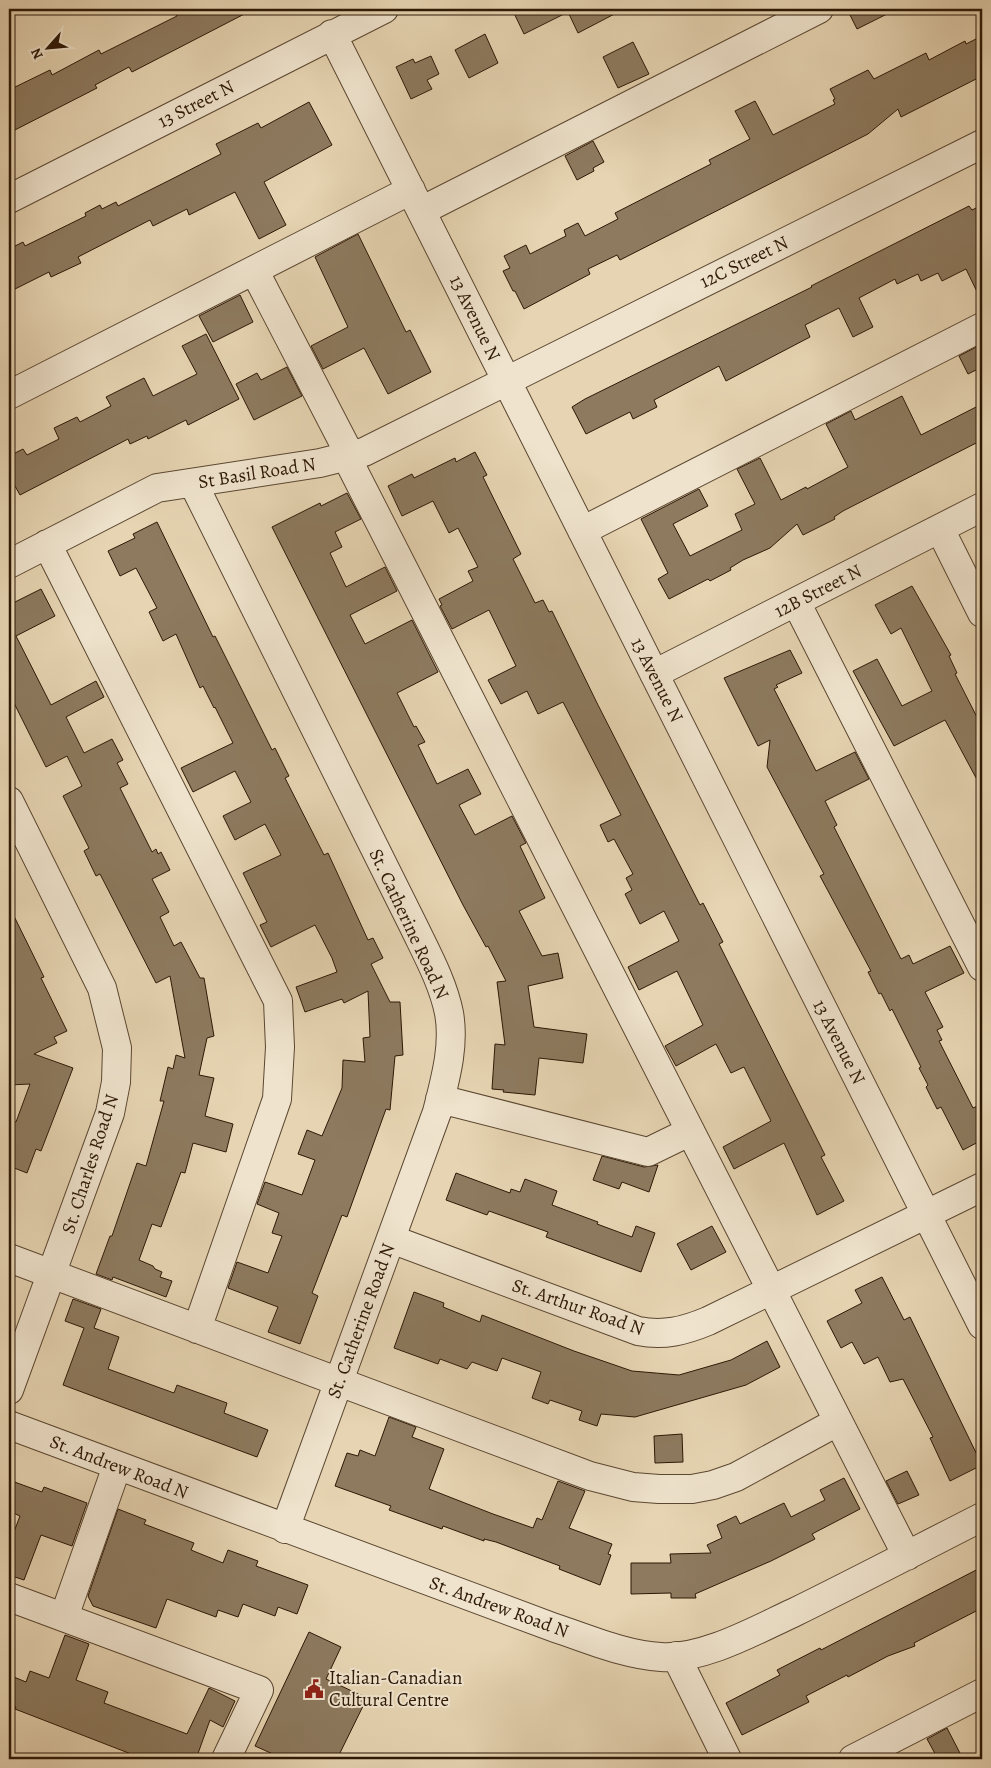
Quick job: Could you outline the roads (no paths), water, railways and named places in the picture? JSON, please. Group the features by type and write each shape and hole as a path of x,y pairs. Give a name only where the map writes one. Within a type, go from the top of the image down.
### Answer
{"street":[{"path":"9,395 254,270 416,201 819,9"},
{"name":"13 Street N","path":"9,199 332,34 372,11"},
{"name":"13 Avenue N","path":"332,34 982,1325"},
{"name":"12C Street N","path":"506,380 982,144"},
{"path":"254,270 689,1132 906,1556"},
{"path":"582,531 982,328"},
{"name":"St Basil Road N","path":"9,564 157,488 349,457 379,446 506,380"},
{"name":"St. Catherine Road N","path":"193,483 432,965 449,1014 448,1069 440,1099 285,1529"},
{"name":"12B Street N","path":"654,674 982,507"},
{"path":"940,529 982,613"},
{"path":"47,544 278,1000 280,1047 277,1099 197,1329"},
{"path":"796,602 982,967"},
{"name":"St. Charles Road N","path":"9,801 102,988 117,1048 116,1082 110,1113 9,1390"},
{"path":"440,1099 648,1152 689,1132"},
{"name":"St. Arthur Road N","path":"391,1239 638,1331 663,1334 686,1330 982,1187"},
{"path":"9,1258 590,1476 633,1487 659,1489 692,1488 725,1481 837,1422"},
{"name":"St. Andrew Road N","path":"9,1426 555,1628 639,1654 662,1658 715,1647 755,1631 982,1517"},
{"path":"64,1616 117,1466"},
{"path":"9,1597 259,1690 226,1759"},
{"path":"676,1656 727,1759"},
{"path":"853,1759 982,1693"}],"place":[{"name":"Italian-Canadian Cultural Centre","path":"314,1689"}]}
